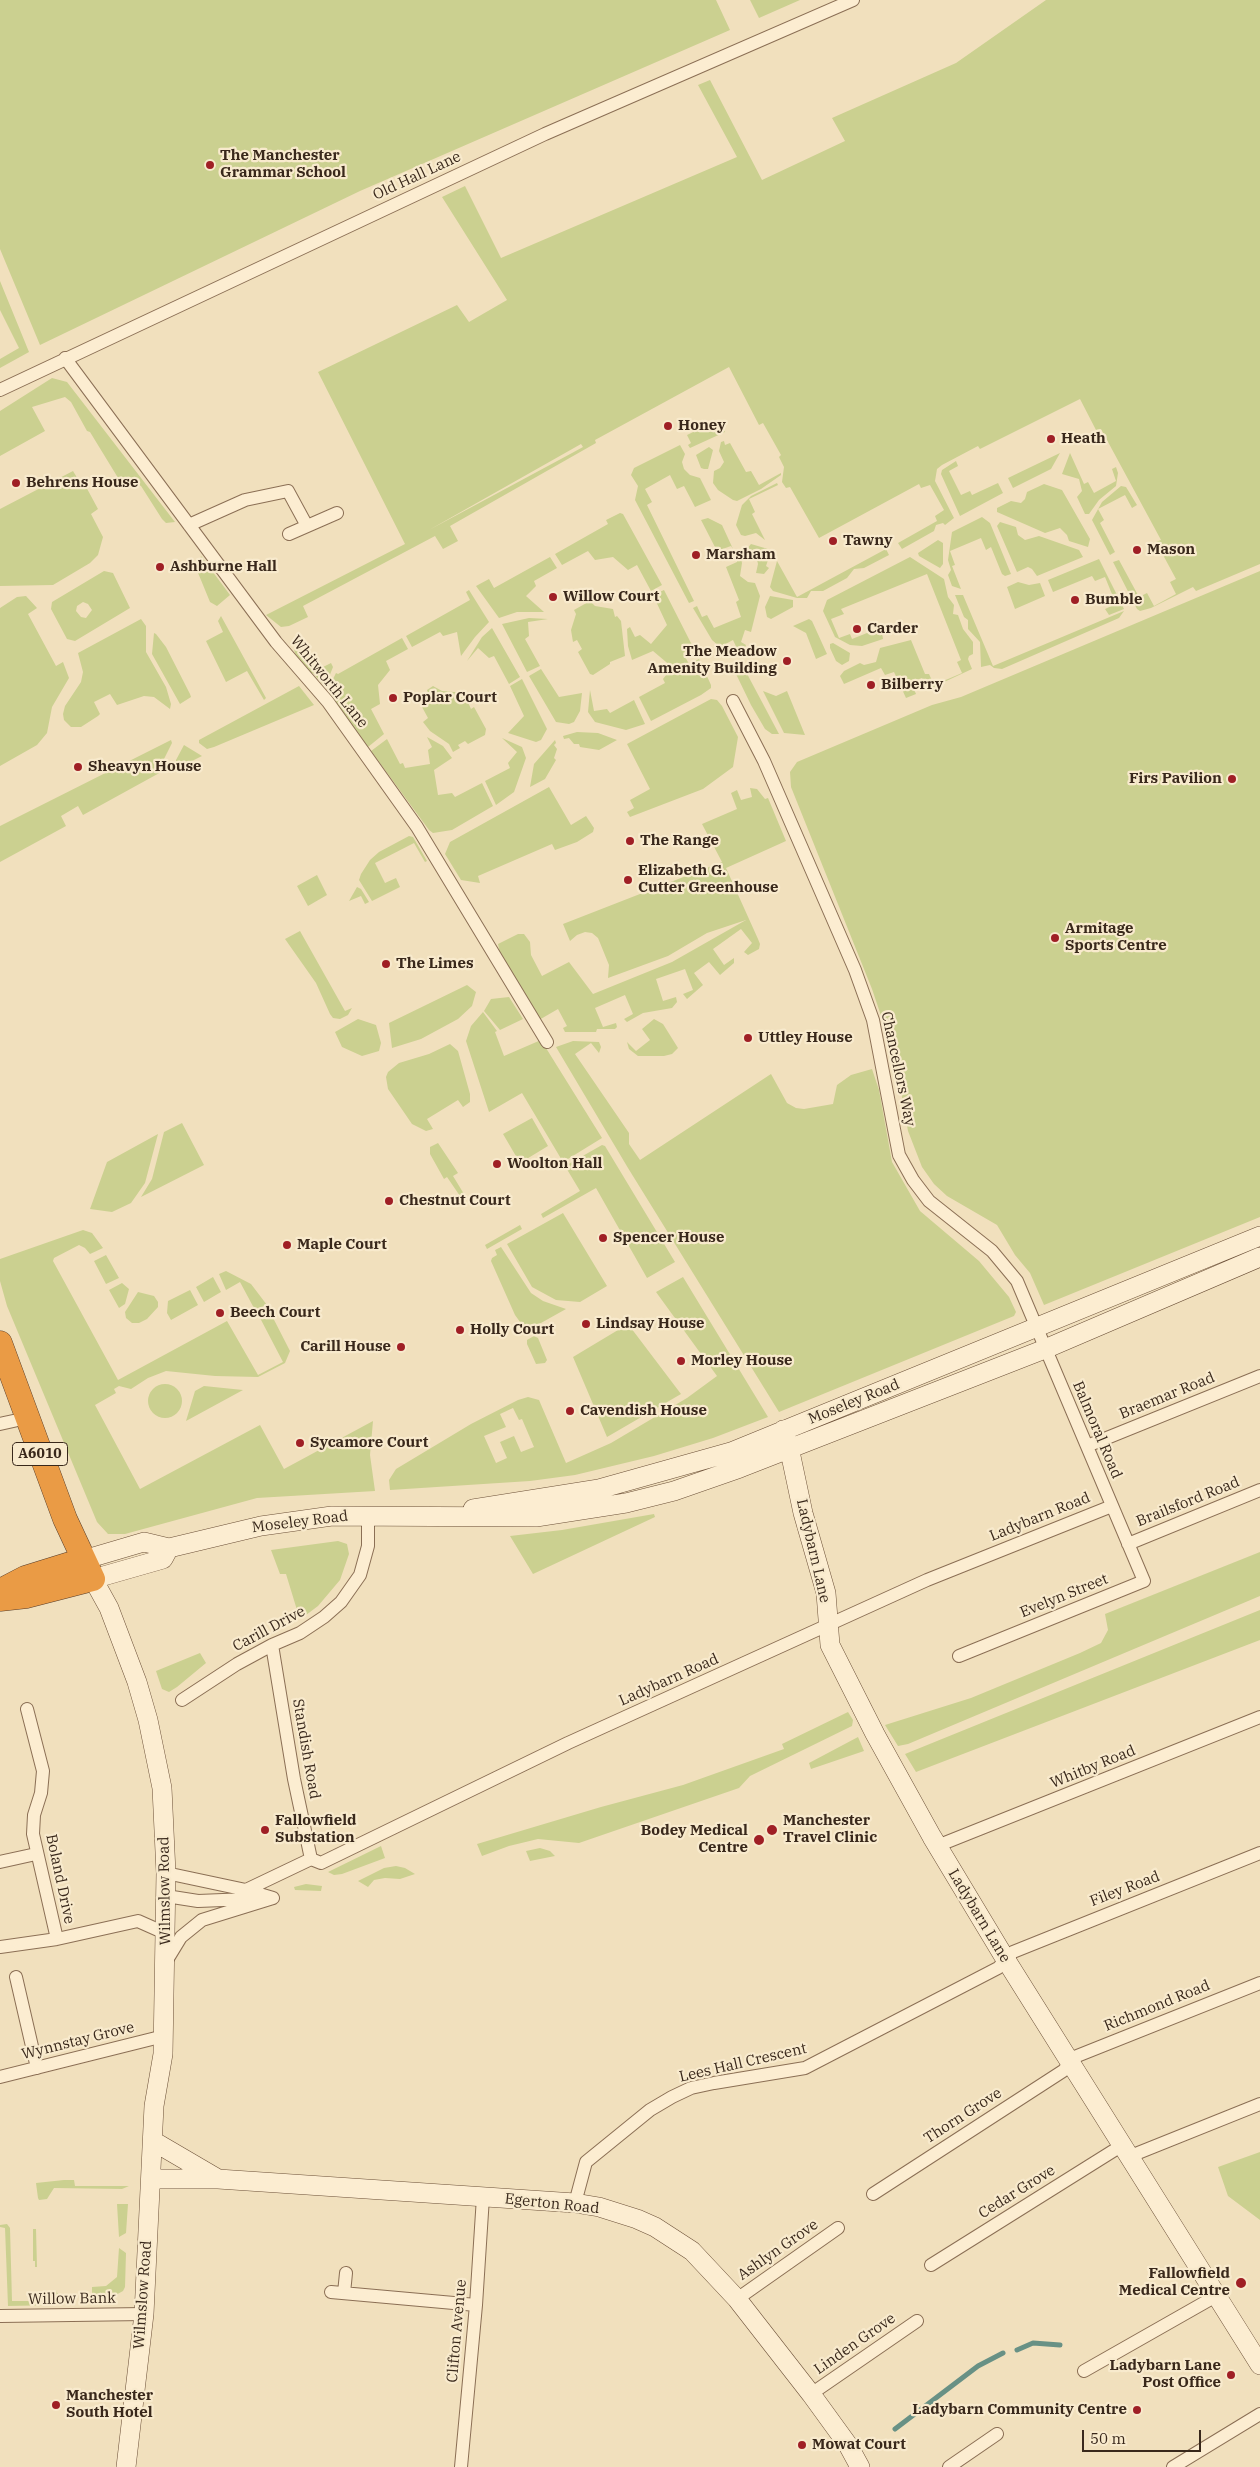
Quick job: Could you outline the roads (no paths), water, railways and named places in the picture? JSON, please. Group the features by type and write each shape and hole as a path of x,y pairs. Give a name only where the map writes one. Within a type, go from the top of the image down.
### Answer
{"highway":[{"name":"Wilmslow Road","path":"0,1343 65,1520 88,1569"},
{"path":"0,1591 25,1578 88,1569"},
{"path":"0,1599 27,1596 88,1569"}],"main road":[{"name":"Moseley Road","path":"786,1439 1037,1328 1260,1236"},
{"name":"Moseley Road","path":"88,1569 163,1559 169,1548 261,1526 332,1516 433,1516 598,1489 731,1452 786,1439 1045,1349 1260,1257"},
{"name":"Ladybarn Lane","path":"786,1439 803,1513 826,1593 830,1645 893,1770 1006,1960 1125,2152 1216,2296 1257,2355"},
{"name":"Wilmslow Road","path":"88,1569 109,1608 137,1682 148,1720 162,1788 166,1873 163,2054 154,2106 144,2314 126,2467"},
{"name":"Egerton Road","path":"153,2141 218,2179"},
{"name":"Egerton Road","path":"151,2179 218,2179 575,2203 620,2213 662,2231 692,2251 737,2298 811,2394 848,2445 860,2467"}],"street":[{"name":"Old Hall Lane","path":"0,390 545,134 853,0"},
{"name":"Whitworth Lane","path":"65,358 276,642 328,702 417,827 546,1042"},
{"path":"188,525 245,500 288,491 307,526"},
{"path":"289,534 336,513"},
{"name":"Chancellors Way","path":"733,701 764,761 855,970 873,1020 899,1155 913,1180 929,1201 1000,1259 1017,1280 1037,1328"},
{"name":"Balmoral Road","path":"1037,1328 1128,1544"},
{"name":"Braemar Road","path":"1086,1446 1260,1376"},
{"path":"0,1424 27,1418"},
{"name":"Brailsford Road","path":"1128,1544 1260,1490"},
{"name":"Ladybarn Road","path":"246,1890 311,1859 321,1863 568,1743 927,1580 1112,1506"},
{"name":"Carill Drive","path":"182,1700 226,1670 272,1644 300,1633 324,1617 351,1589 360,1575 368,1546 368,1515"},
{"name":"Evelyn Street","path":"959,1656 1144,1581 1128,1544"},
{"name":"Standish Road","path":"272,1644 294,1779 311,1859"},
{"name":"Boland Drive","path":"27,1709 43,1771 41,1793 34,1815 33,1834 56,1939"},
{"name":"Whitby Road","path":"937,1846 1260,1716"},
{"name":"Filey Road","path":"1006,1960 1013,1952 1260,1853"},
{"path":"0,1862 36,1854"},
{"path":"166,1873 246,1890 273,1898"},
{"path":"166,1896 198,1901 273,1898"},
{"path":"166,1960 181,1937 202,1920 246,1904 273,1898"},
{"path":"0,1947 56,1939 138,1921 150,1924 165,1933"},
{"name":"Lees Hall Crescent","path":"575,2203 586,2162 643,2116 672,2097 692,2088 714,2083 805,2068 998,1968 1006,1960"},
{"path":"16,1976 36,2068"},
{"name":"Richmond Road","path":"1071,2065 1077,2056 1260,1983"},
{"name":"Wynnstay Grove","path":"0,2077 164,2036"},
{"name":"Thorn Grove","path":"873,2194 1071,2065"},
{"name":"Cedar Grove","path":"931,2265 1125,2152 1260,2104"},
{"name":"Clifton Avenue","path":"460,2467 476,2305 483,2197"},
{"name":"Ashlyn Grove","path":"737,2298 838,2228"},
{"path":"344,2293 346,2273"},
{"path":"331,2292 476,2305"},
{"path":"1084,2371 1216,2296"},
{"name":"Willow Bank","path":"0,2316 144,2314"},
{"name":"Linden Grove","path":"811,2394 917,2321"},
{"path":"1173,2467 1260,2414"},
{"path":"949,2467 997,2434"}],"waterway":[{"path":"1017,2350 1033,2343 1060,2345"},
{"path":"895,2429 978,2366 1003,2353"}],"place":[{"name":"The Manchester Grammar School","path":"210,165"},
{"name":"Honey","path":"668,426"},
{"name":"Heath","path":"1051,439"},
{"name":"Behrens House","path":"16,483"},
{"name":"Tawny","path":"833,541"},
{"name":"Mason","path":"1137,550"},
{"name":"Marsham","path":"696,555"},
{"name":"Ashburne Hall","path":"160,567"},
{"name":"Willow Court","path":"553,597"},
{"name":"Bumble","path":"1075,600"},
{"name":"Carder","path":"857,629"},
{"name":"The Meadow Amenity Building","path":"787,661"},
{"name":"Bilberry","path":"871,685"},
{"name":"Poplar Court","path":"393,698"},
{"name":"Sheavyn House","path":"78,767"},
{"name":"Firs Pavilion","path":"1232,779"},
{"name":"The Range","path":"630,841"},
{"name":"Elizabeth G. Cutter Greenhouse","path":"628,880"},
{"name":"Armitage Sports Centre","path":"1055,938"},
{"name":"The Limes","path":"386,964"},
{"name":"Uttley House","path":"748,1038"},
{"name":"Woolton Hall","path":"497,1164"},
{"name":"Chestnut Court","path":"389,1201"},
{"name":"Spencer House","path":"603,1238"},
{"name":"Maple Court","path":"287,1245"},
{"name":"Beech Court","path":"220,1313"},
{"name":"Lindsay House","path":"586,1324"},
{"name":"Holly Court","path":"460,1330"},
{"name":"Carill House","path":"401,1347"},
{"name":"Morley House","path":"681,1361"},
{"name":"Cavendish House","path":"570,1411"},
{"name":"Sycamore Court","path":"300,1443"},
{"name":"Fallowfield Substation","path":"265,1830"},
{"name":"Manchester Travel Clinic","path":"772,1830"},
{"name":"Bodey Medical Centre","path":"759,1840"},
{"name":"Fallowfield Medical Centre","path":"1241,2283"},
{"name":"Ladybarn Lane Post Office","path":"1231,2375"},
{"name":"Manchester South Hotel","path":"56,2405"},
{"name":"Ladybarn Community Centre","path":"1137,2410"},
{"name":"Mowat Court","path":"802,2445"}]}
